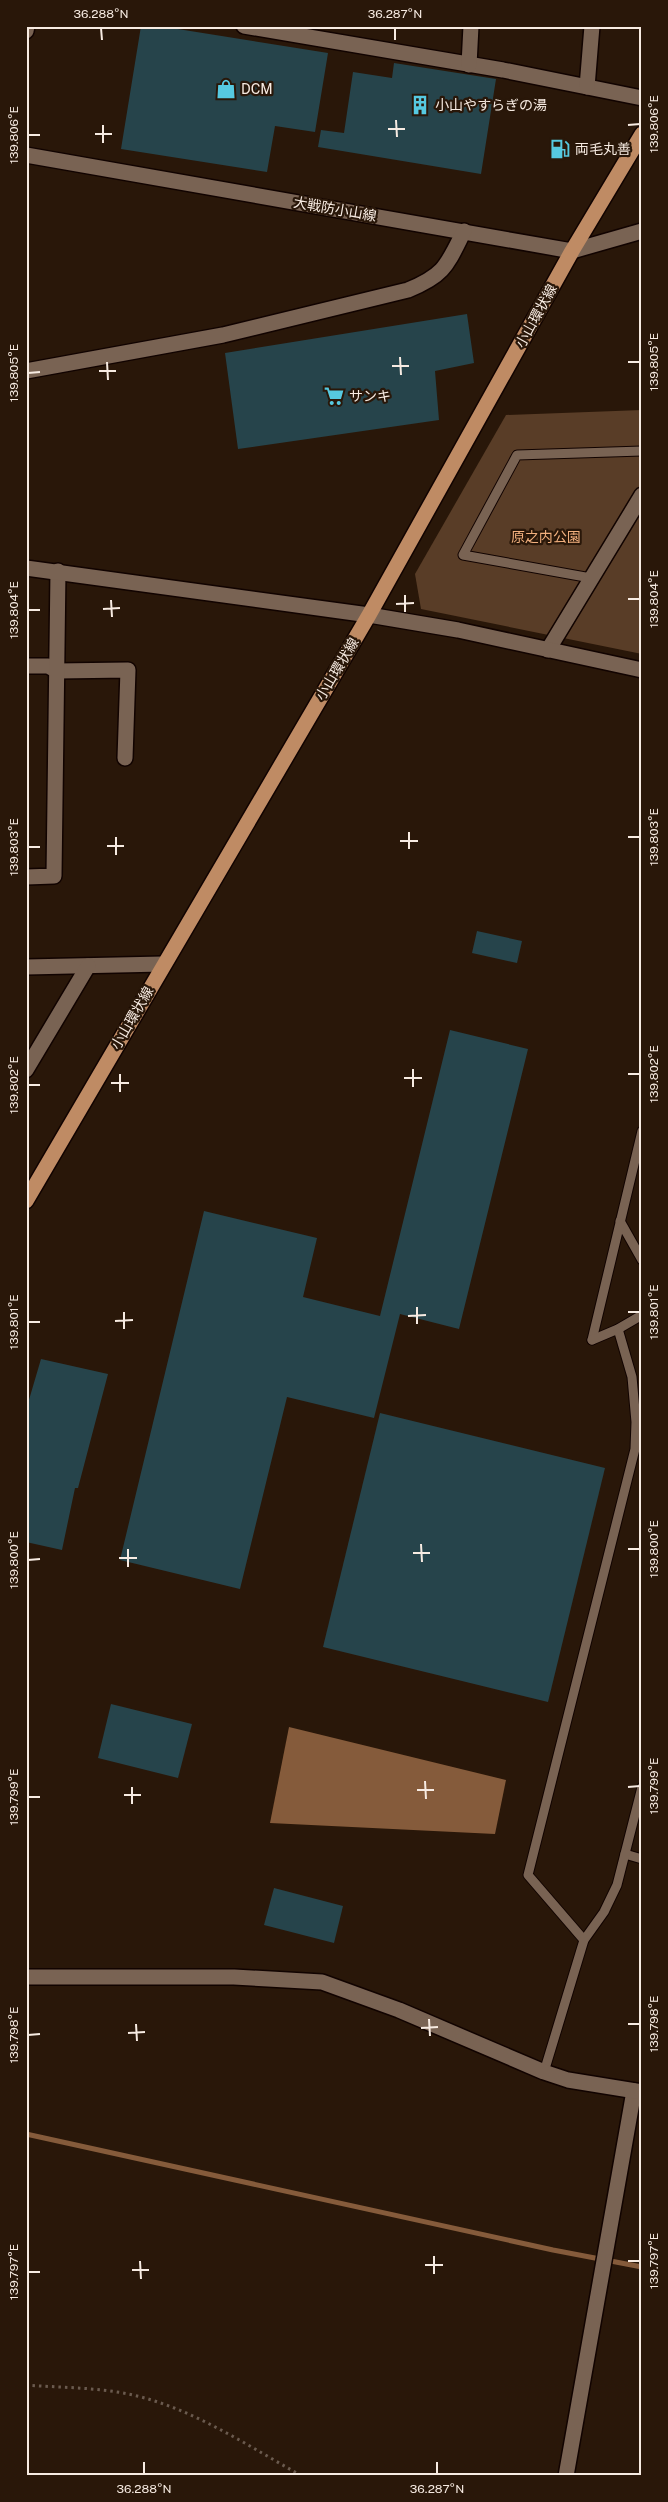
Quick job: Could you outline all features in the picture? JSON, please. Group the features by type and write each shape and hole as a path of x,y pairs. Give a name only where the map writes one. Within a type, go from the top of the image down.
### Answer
{"main road":[{"name":"小山環状線","path":"26,1201 369,615 572,251 642,134"}],"street":[{"path":"26,31 27,26"},
{"path":"244,26 322,32 469,65 642,98"},
{"path":"469,65 471,26"},
{"path":"587,87 592,26"},
{"name":"大戦防小山線","path":"26,154 572,251 642,231"},
{"path":"26,371 223,335 408,290 430,281 444,270 464,231"},
{"path":"548,650 642,494"},
{"path":"26,568 369,615 458,630 642,670"},
{"path":"26,877 54,876 58,572"},
{"path":"26,666 48,666 57,671 128,670 125,758"},
{"path":"26,967 163,964"},
{"path":"26,1070 88,966"},
{"path":"26,1977 234,1977 322,1982 399,2010 544,2072 568,2080 638,2092 566,2476"}],"lane":[{"path":"591,578 463,555 517,455 642,451"},
{"path":"642,1131 592,1340 618,1329 642,1315"},
{"path":"620,1222 642,1260"},
{"path":"584,1940 528,1874 635,1449 636,1422 632,1377 618,1329"},
{"path":"544,2072 584,1940 608,1906 618,1885 642,1787"},
{"path":"625,1854 642,1859"}],"path":[{"path":"26,2385 106,2390 137,2396 204,2422 302,2476"}],"green space":[{"name":"原之内公園","path":"642,410 642,654 421,609 415,574 506,415"}],"shaded area":[{"path":"289,1727 506,1780 495,1834 270,1823"}],"building":[{"name":"DCM","path":"141,26 159,26 328,53 315,132 275,126 267,172 121,149"},
{"name":"小山やすらぎの湯","path":"394,63 496,79 481,174 318,147 321,130 344,133 353,72 392,78"},
{"name":"サンキ","path":"467,314 474,363 435,371 439,420 238,449 225,353"},
{"path":"477,931 522,941 517,963 472,953"},
{"path":"450,1030 528,1049 459,1329 400,1314 374,1418 287,1397 240,1589 120,1560 204,1211 317,1238 303,1297 380,1316"},
{"path":"41,1359 108,1374 78,1488 75,1488 62,1550 26,1542 26,1410"},
{"path":"380,1413 605,1468 548,1702 323,1647"},
{"path":"111,1704 192,1724 178,1778 98,1758"},
{"path":"274,1888 343,1906 334,1943 264,1925"}],"waterway":[{"path":"26,2134 553,2250 642,2267"}],"place":[{"name":"DCM","path":"226,89"},
{"name":"小山やすらぎの湯","path":"420,105"},
{"name":"両毛丸善","path":"560,149"},
{"name":"サンキ","path":"334,396"}]}
